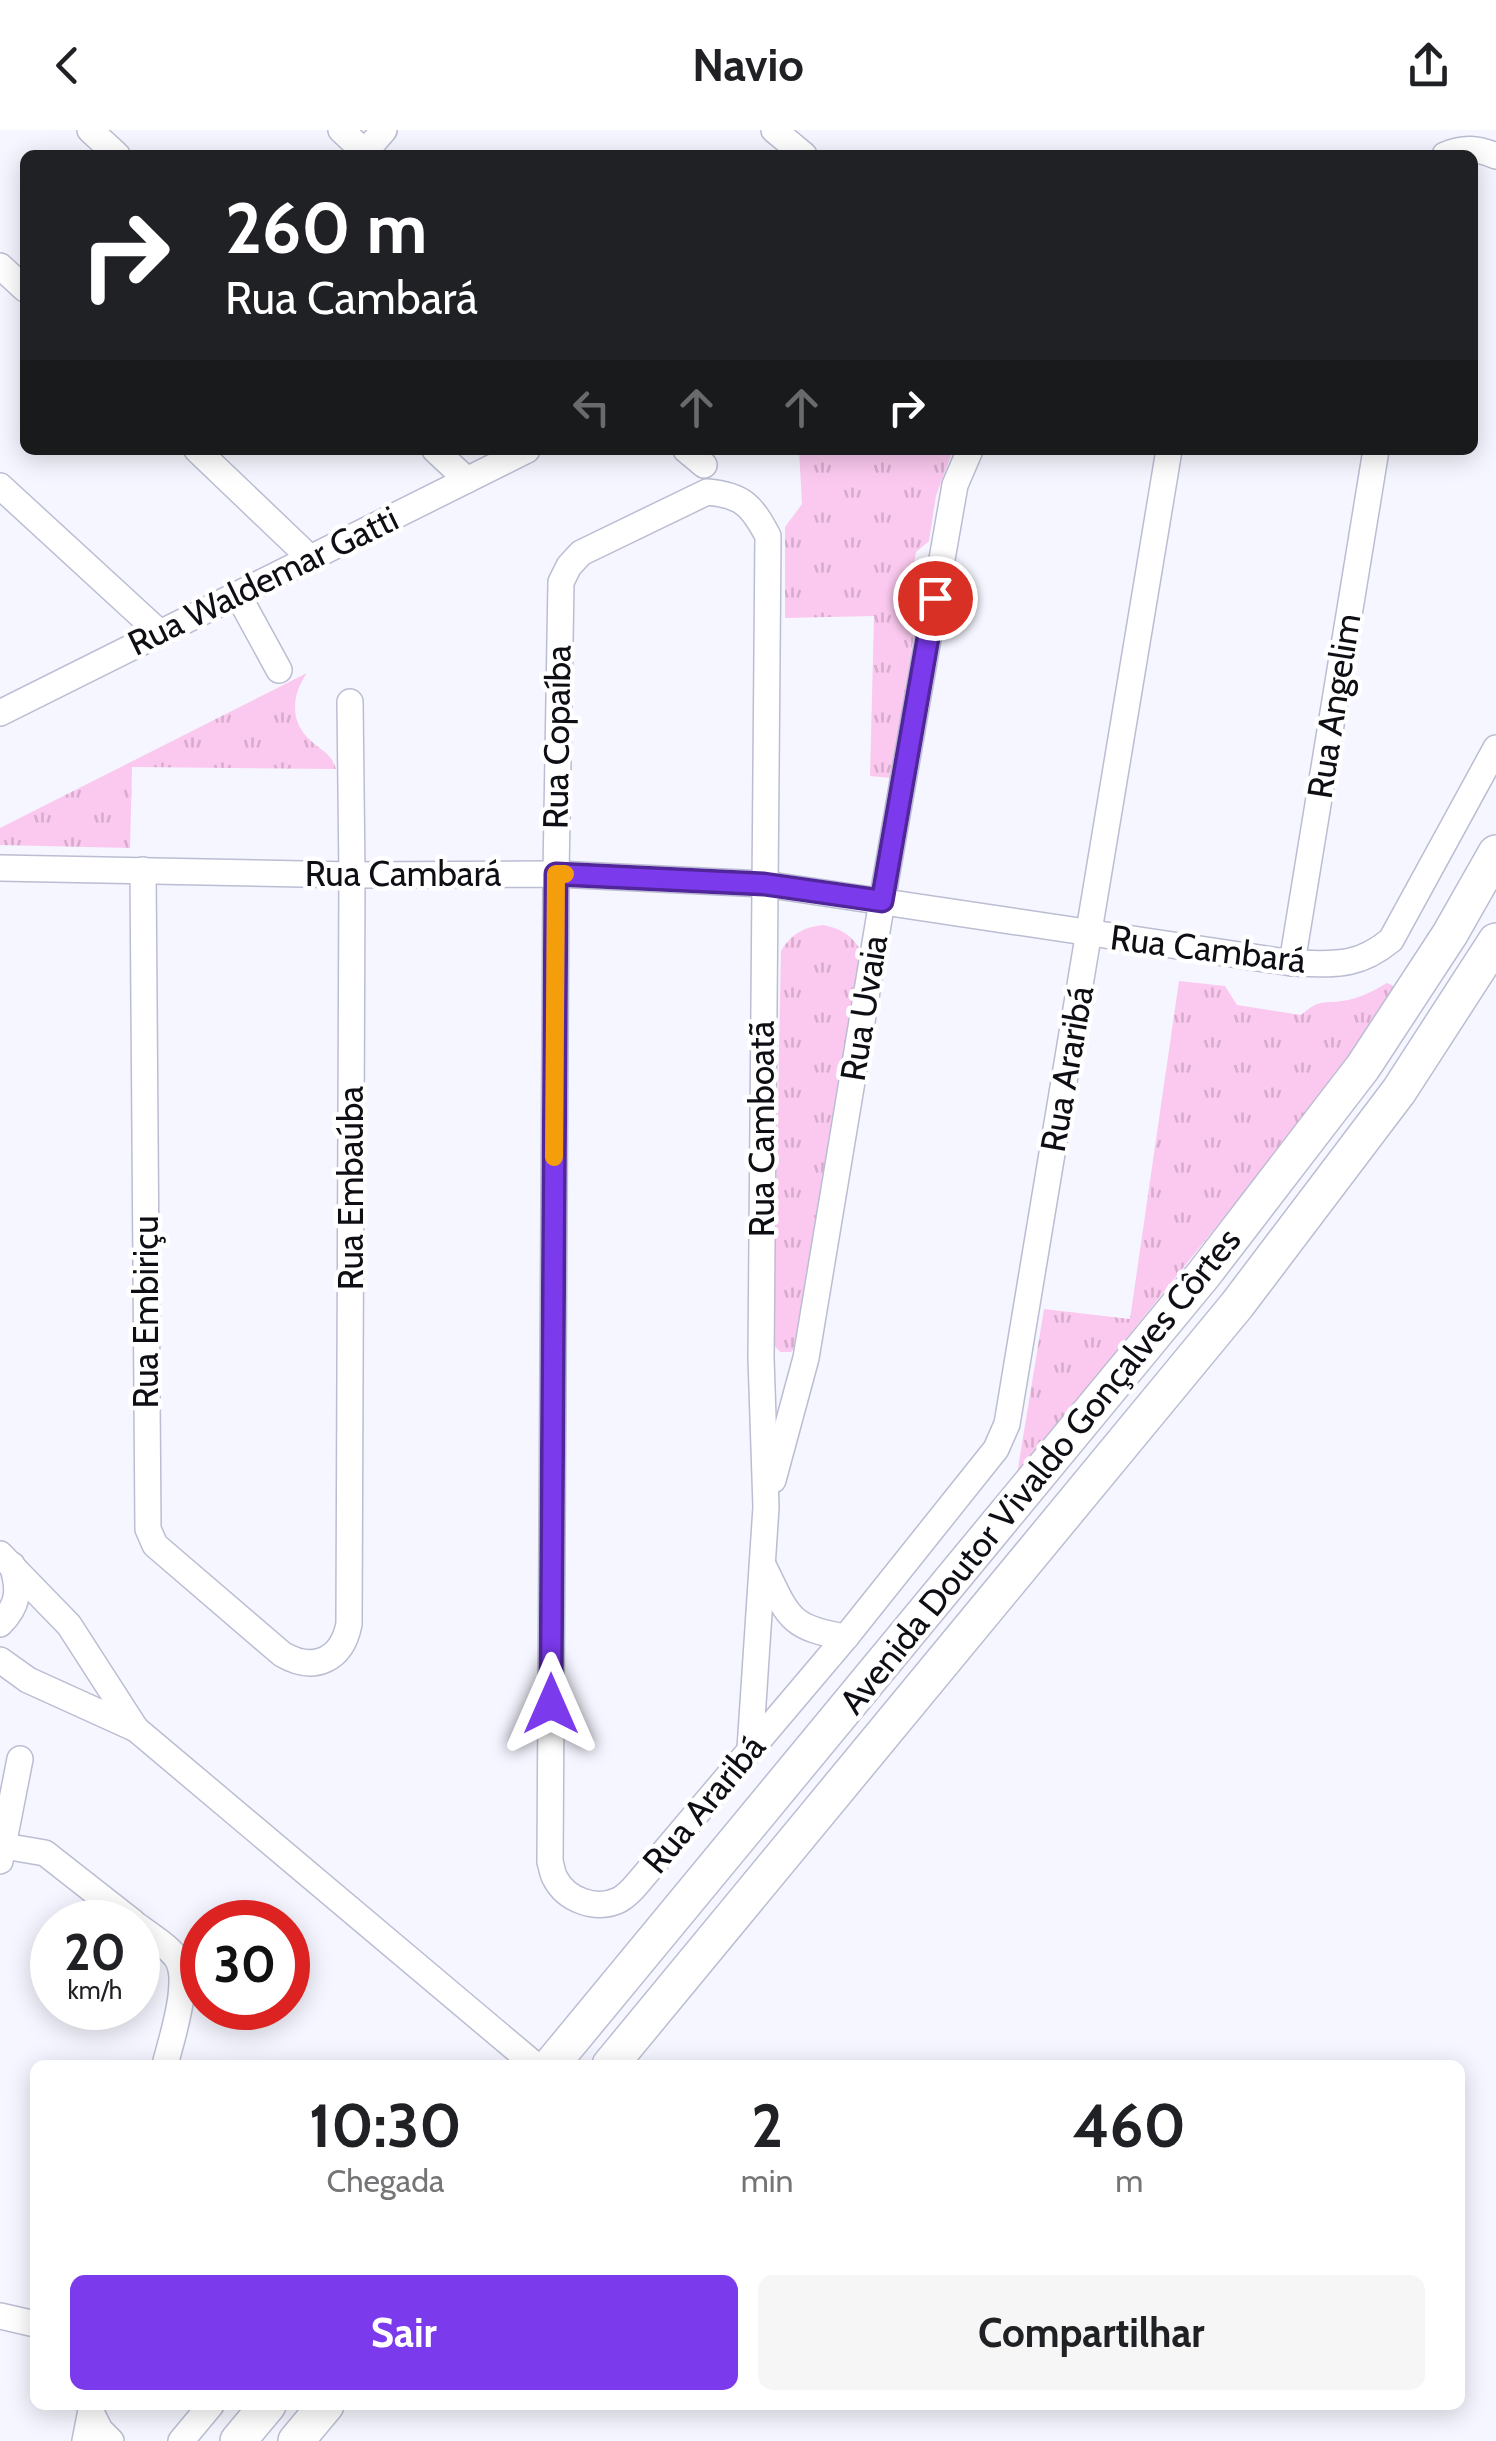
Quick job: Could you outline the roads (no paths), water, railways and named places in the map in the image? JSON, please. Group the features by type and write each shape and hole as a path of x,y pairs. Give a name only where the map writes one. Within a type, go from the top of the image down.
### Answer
{"main road":[{"name":"Avenida Doutor Vivaldo Gonçalves Côrtes","path":"555,2060 1204,1274 1362,1067 1450,934 1496,853"},
{"name":"Avenida Doutor Vivaldo Gonçalves Côrtes","path":"614,2060 1238,1305 1399,1091 1496,941"},
{"path":"238,2441 264,2410"},
{"path":"296,2441 322,2410"}],"street":[{"path":"90,130 112,150"},
{"path":"341,130 363,150"},
{"path":"368,150 384,130"},
{"path":"774,130 798,150"},
{"path":"0,266 20,284"},
{"path":"202,455 309,557"},
{"path":"440,455 468,480"},
{"name":"Rua Waldemar Gatti","path":"2,708 517,455"},
{"name":"Rua Uvaia","path":"766,1508 806,1358 955,485 968,455"},
{"name":"Rua Araribá","path":"579,1900 606,1904 622,1899 638,1884 846,1637 996,1449 1007,1424 1168,455"},
{"name":"Rua Angelim","path":"1292,963 1375,455"},
{"path":"0,486 160,633"},
{"name":"Rua Copaíba","path":"579,1900 555,1880 550,1862 561,582 568,566 581,553 708,492 742,500 756,513"},
{"name":"Rua Camboatã","path":"750,1748 766,1508 761,1358 768,536 756,513"},
{"path":"238,595 279,670"},
{"name":"Rua Embaúba","path":"319,1662 340,1648 349,1624 350,702"},
{"name":"Rua Cambará","path":"0,868 352,875 556,874 764,884 1292,963 1340,964 1360,961 1391,940 1496,748"},
{"name":"Rua Embiriçu","path":"143,870 148,1529 155,1545 282,1654 306,1663 319,1662"},
{"path":"761,1358 806,1358"},
{"path":"0,1624 16,1600 18,1586 6,1560"},
{"path":"6,1560 70,1625 136,1729"},
{"path":"763,1565 789,1616 818,1633 846,1637"},
{"path":"0,1660 28,1680 136,1729 529,2060"},
{"path":"20,1759 2,1854 46,1853 105,1900"},
{"path":"160,1944 177,1957 182,1972 181,1995 166,2060"},
{"path":"0,2316 30,2323"},
{"path":"84,2441 91,2410"},
{"path":"92,2410 100,2430 111,2441"},
{"path":"181,2441 207,2410"}]}
